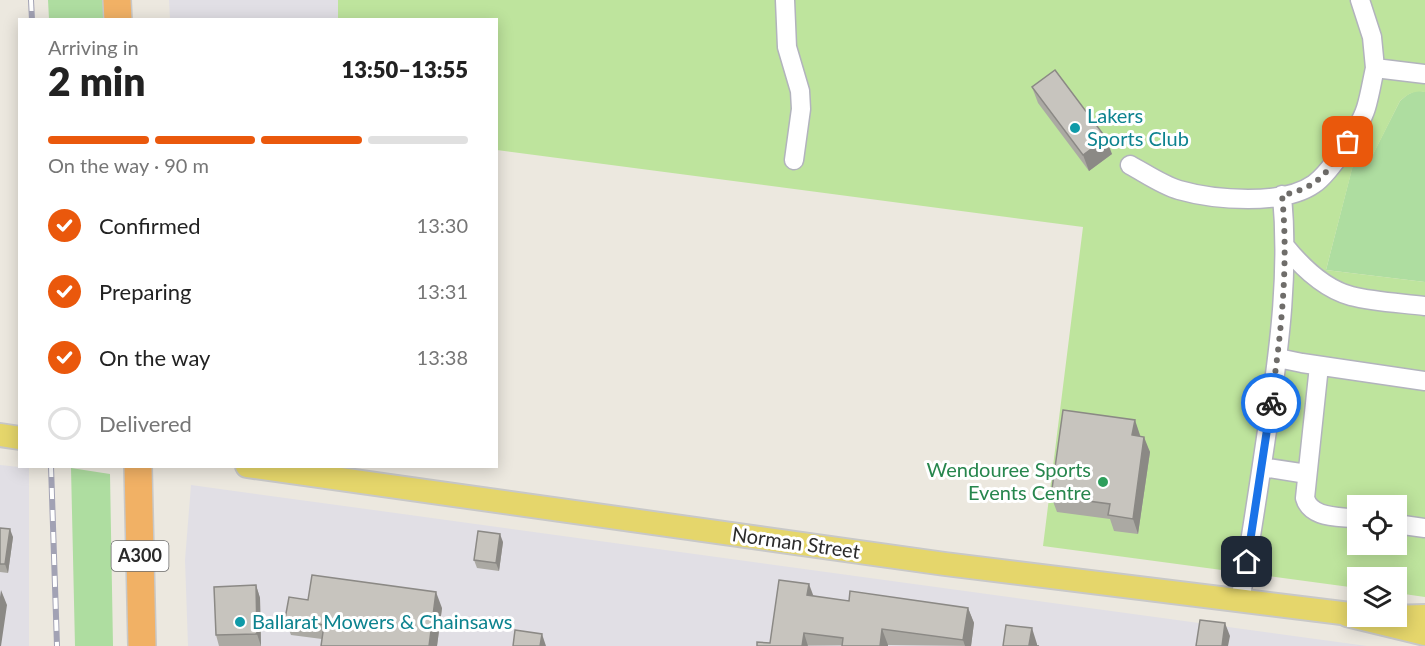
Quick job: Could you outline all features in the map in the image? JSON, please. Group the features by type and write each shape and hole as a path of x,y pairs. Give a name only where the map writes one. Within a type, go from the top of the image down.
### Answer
{"highway":[{"path":"117,0 118,18"},
{"name":"A300","path":"138,468 142,646"}],"main road":[{"path":"0,435 18,438"},
{"name":"Norman Street","path":"261,468 945,564 1347,614"},
{"path":"1407,616 1425,616"},
{"name":"Norman Street","path":"1398,627 1425,634"}],"lane":[{"path":"785,0 787,47 800,91 801,109 794,160"},
{"path":"1130,165 1178,189 1242,198 1300,192 1316,183 1334,163 1365,110 1375,68 1372,37 1360,0"},
{"path":"1375,68 1425,74"},
{"path":"1240,601 1282,329 1285,246 1282,195"},
{"path":"1285,246 1307,270 1335,290 1351,296 1425,306"},
{"path":"1278,358 1425,381"},
{"path":"1319,366 1305,498 1307,504 1317,513 1347,517"},
{"path":"1262,467 1307,474"},
{"path":"1407,526 1425,528"}],"shaded area":[{"path":"169,0 338,0 338,18 170,18"},
{"path":"0,465 29,468 29,646 0,646"},
{"path":"191,485 1367,646 188,646 185,560"}],"green space":[{"path":"48,0 103,0 103,18 49,18"},
{"path":"338,0 1425,0 1425,92 1411,93 1400,101 1372,157 1356,154 1326,270 1425,282 1425,597 1407,594 1407,567 1347,567 1347,587 1043,546 1083,227 498,150 498,18 338,18"},
{"path":"1417,90 1425,92 1425,282 1326,270 1356,153 1372,156 1400,101"},
{"path":"71,468 110,474 113,646 75,646"}],"building":[{"name":"Lakers Sports Club","path":"1055,70 1106,138 1083,155 1032,87"},
{"name":"Wendouree Sports Events Centre","path":"1063,410 1135,420 1132,435 1144,437 1133,519 1108,515 1110,504 1051,496"},
{"path":"0,528 10,529 5,564 0,564"},
{"path":"478,531 500,534 496,563 474,560"},
{"path":"312,575 436,592 429,646 321,646 324,625 285,619 289,597 308,600"},
{"path":"779,580 809,584 807,595 849,601 850,591 968,608 963,640 882,629 880,646 842,646 843,638 804,633 802,646 757,646 757,642 770,643"},
{"name":"Ballarat Mowers & Chainsaws","path":"256,585 257,634 216,635 214,587"},
{"path":"1200,620 1225,623 1222,646 1196,646"},
{"path":"1006,625 1032,628 1029,645 1039,646 1003,646"},
{"path":"515,630 542,634 540,646 513,646"}],"railway":[{"path":"31,0 32,18"},
{"path":"51,468 57,646"}],"way so far":[{"path":"1271,403 1282,329 1285,231 1282,195 1300,192 1316,183 1334,163 1348,142"}],"place":[{"name":"Lakers Sports Club","path":"1075,128"},
{"name":"Wendouree Sports Events Centre","path":"1103,482"},
{"name":"Ballarat Mowers & Chainsaws","path":"240,622"}],"route":[{"path":"1247,562 1271,403"}]}
